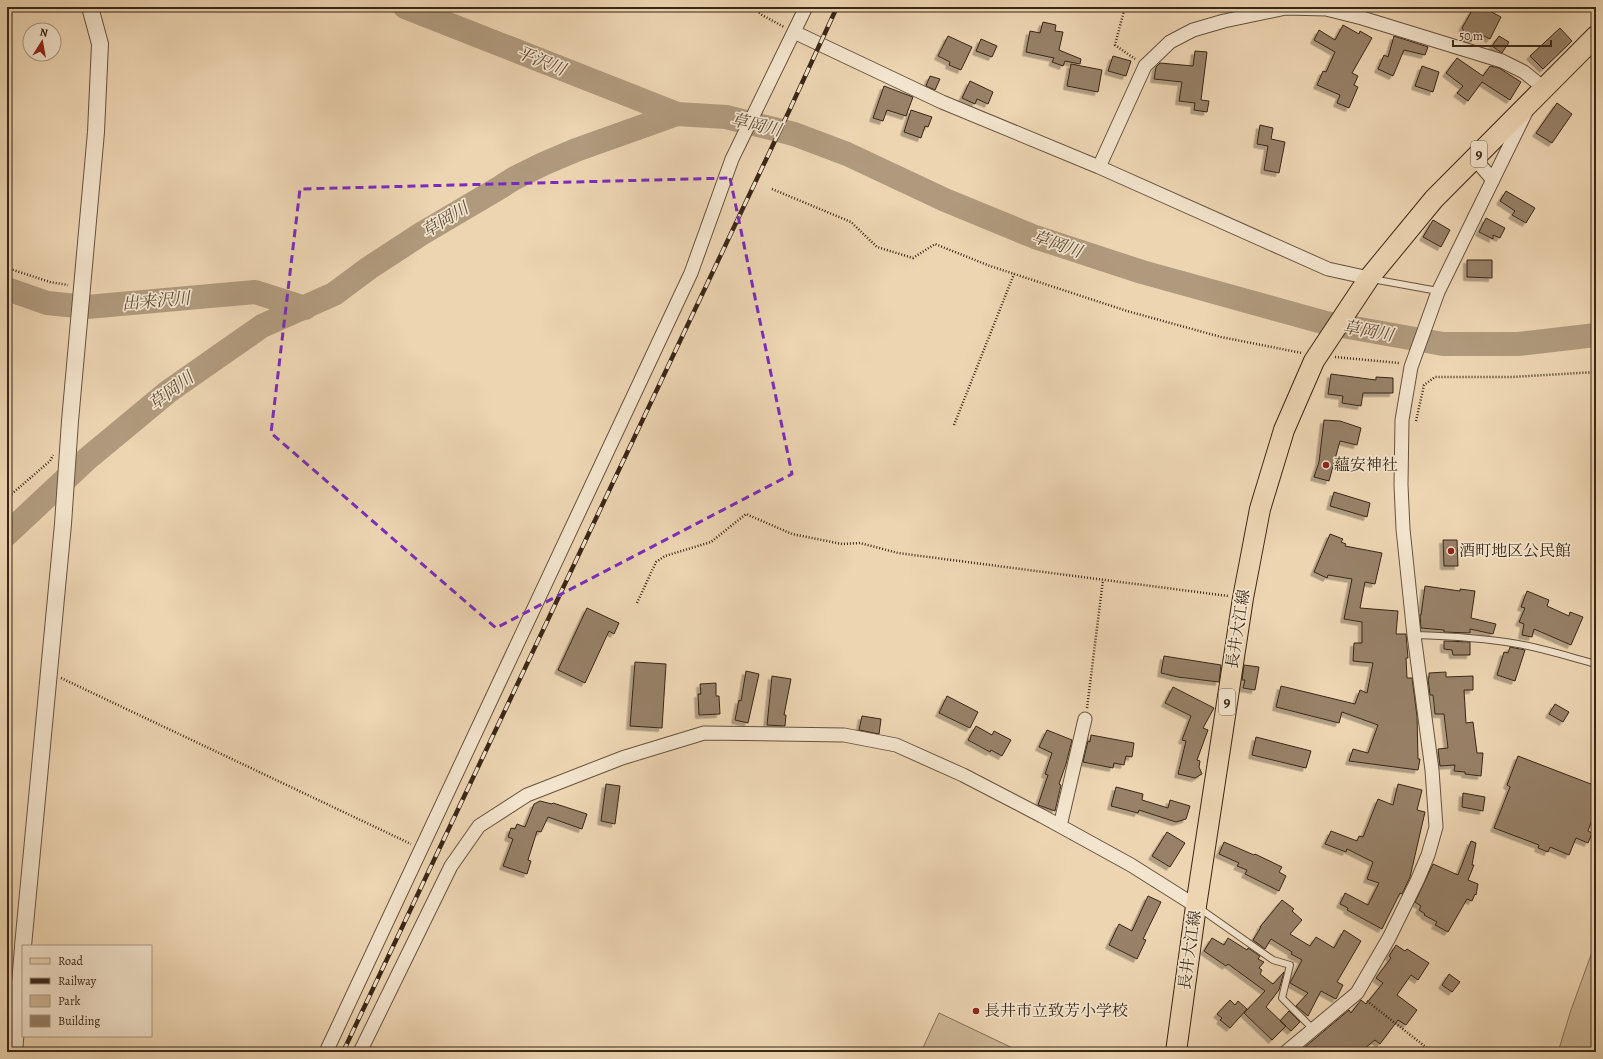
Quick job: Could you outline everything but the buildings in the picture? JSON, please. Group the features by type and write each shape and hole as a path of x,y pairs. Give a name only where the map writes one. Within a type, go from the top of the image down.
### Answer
{"main road":[{"name":"9","path":"1369,278 1434,199 1596,36"},
{"name":"長井大江線","path":"1176,1052 1196,906 1243,598 1260,509 1284,430 1316,359 1369,278"}],"street":[{"path":"23,945 62,532 70,421 96,132 100,44 90,7"},
{"path":"326,1052 400,890 421,849 691,273 732,159 806,7"},
{"path":"1099,168 1145,66 1170,42 1194,30 1232,19 1286,8 1326,9 1362,18 1502,61 1524,72 1538,95 1492,180 1438,292 1411,366 1402,420 1401,485 1403,529 1414,635 1432,770 1436,827 1428,855 1413,888 1389,938 1357,993 1286,1052"},
{"path":"794,32 942,102 1099,168 1328,269 1369,278"},
{"path":"1474,159 1492,180"},
{"path":"1060,826 1085,718"},
{"path":"360,1052 451,866 479,826 527,795 622,758 704,733 844,735 896,745 963,775 1060,826 1131,865 1196,906"},
{"path":"14,1052 22,959"}],"lane":[{"path":"1369,278 1438,292"},
{"path":"1414,635 1462,637 1518,644 1596,664"},
{"path":"1196,906 1273,960 1290,965 1282,998 1314,1030"}],"path":[{"path":"752,7 762,15 794,32"},
{"path":"1125,7 1115,45 1145,66"},
{"path":"772,189 851,222 877,247 913,258 935,244 1014,274 1127,311 1221,337 1316,359 1411,366"},
{"path":"7,268 50,282 83,288"},
{"path":"954,425 1014,274"},
{"path":"1416,424 1424,385 1436,377 1512,377 1596,372"},
{"path":"7,498 50,461 53,454"},
{"path":"637,602 656,562 665,556 711,542 746,514 792,534 842,544 860,543 898,553 1243,598"},
{"path":"1085,718 1103,580"},
{"path":"48,672 421,849"},
{"path":"1357,993 1432,1052"}],"highlighted area":[{"path":"730,178 792,474 496,628 271,433 300,189"}],"green space":[{"path":"1596,941 1596,1052 1558,1052 1571,1010"},
{"path":"939,1013 1021,1052 921,1052"}],"waterway":[{"name":"平沢川","path":"405,7 677,114"},
{"name":"草岡川","path":"7,534 87,459 169,391 262,326 334,294 369,268 421,234 513,179 576,150 677,114 726,117 794,134 847,154 945,200 1035,237 1142,272 1326,323 1443,344 1518,344 1596,335"},
{"name":"出来沢川","path":"7,289 47,303 87,307 255,292 305,308"}],"railway":[{"path":"343,1052 837,7"}],"place":[{"name":"蘊安神社","path":"1326,465"},
{"name":"酒町地区公民館","path":"1451,551"},
{"name":"長井市立致芳小学校","path":"976,1011"}]}
